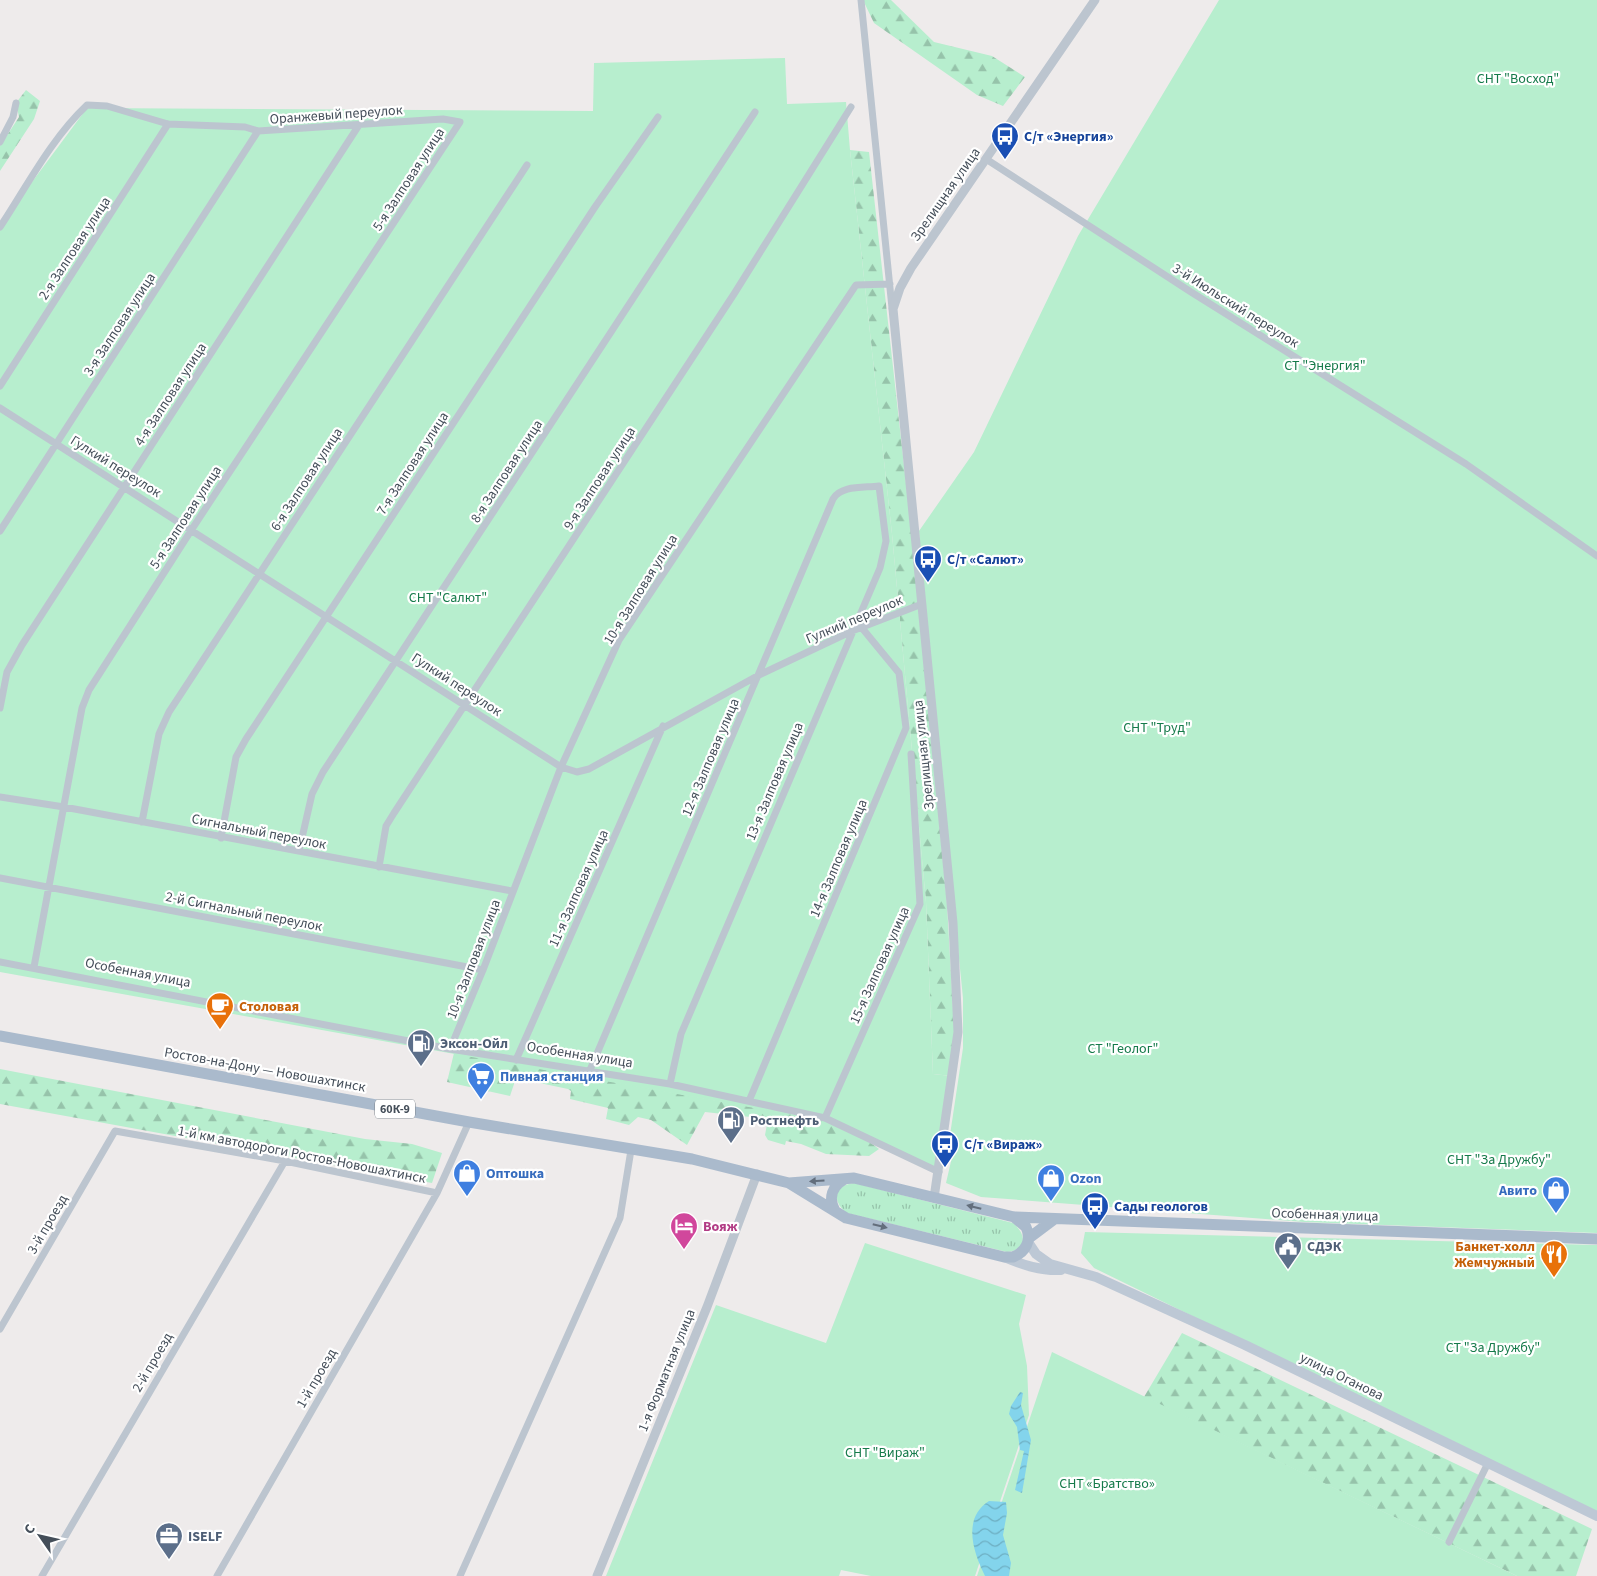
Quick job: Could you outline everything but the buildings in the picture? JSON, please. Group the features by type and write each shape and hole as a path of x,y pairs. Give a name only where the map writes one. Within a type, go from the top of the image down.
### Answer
{"main road":[{"name":"Ростов-на-Дону — Новошахтинск","path":"0,1036 469,1122 692,1159 789,1182"},
{"name":"Особенная улица","path":"789,1182 854,1178 1014,1217 1053,1220 1597,1239"},
{"path":"835,1211 831,1199 833,1190 845,1179"},
{"path":"789,1182 846,1218 1004,1257 1020,1254 1028,1240 1053,1220"},
{"path":"1014,1217 1023,1223 1028,1240"},
{"name":"улица Оганова","path":"1028,1240 1042,1259 1096,1277 1245,1345 1597,1516"},
{"name":"улица Оганова","path":"1004,1257 1022,1265 1048,1270 1072,1269"}],"street":[{"name":"Зрелищная улица","path":"861,0 953,923 958,1032 934,1198"},
{"name":"Зрелищная улица","path":"892,308 911,268 1095,0"},
{"path":"0,142 13,117 16,102"},
{"name":"Оранжевый переулок","path":"0,227 54,145 74,117 87,105 106,106 168,124 245,127 258,131 443,119 460,122"},
{"name":"9-я Залповая улица","path":"379,866 386,826 734,294 851,107"},
{"name":"8-я Залповая улица","path":"299,851 312,794 319,779 755,112"},
{"name":"7-я Залповая улица","path":"221,838 236,757 590,216 658,117"},
{"name":"5-я Залповая улица","path":"34,967 82,708 89,690 192,529 460,122"},
{"name":"2-я Залповая улица","path":"0,386 168,124"},
{"name":"4-я Залповая улица","path":"0,708 7,672 14,659 359,125"},
{"name":"3-я Залповая улица","path":"0,531 258,131"},
{"name":"3-й Июльский переулок","path":"986,159 1191,292 1466,464 1597,556"},
{"name":"6-я Залповая улица","path":"142,822 159,734 169,712 527,165"},
{"name":"10-я Залповая улица","path":"450,1049 484,970 512,891 562,767 619,640 856,285 890,284"},
{"name":"Гулкий переулок","path":"0,408 562,767 577,772 589,768 759,675 852,631 922,604"},
{"name":"13-я Залповая улица","path":"670,1084 681,1034 880,568 886,541 879,486"},
{"name":"12-я Залповая улица","path":"590,1070 837,493 844,490 879,486"},
{"name":"14-я Залповая улица","path":"749,1101 906,728 899,673 862,628"},
{"name":"11-я Залповая улица","path":"516,1060 663,726"},
{"name":"15-я Залповая улица","path":"825,1118 920,904 911,754"},
{"name":"Сигнальный переулок","path":"0,797 64,807 221,838 512,891"},
{"name":"2-й Сигнальный переулок","path":"0,878 484,970"},
{"name":"Особенная улица","path":"0,962 34,967 450,1049 590,1070 670,1084 749,1101 825,1118 939,1172"},
{"name":"1-й км автодороги Ростов-Новошахтинск","path":"115,1131 285,1161 437,1193 469,1122"},
{"name":"3-й проезд","path":"0,1329 115,1131"},
{"path":"460,1576 620,1218 631,1150"},
{"name":"2-й проезд","path":"42,1576 285,1161"},
{"name":"1-я Форматная улица","path":"597,1576 707,1307 757,1174"},
{"name":"1-й проезд","path":"217,1576 437,1193"},
{"path":"1449,1542 1488,1462"}],"green space":[{"path":"863,0 891,0 934,42 992,56 1025,77 1003,106 977,95 874,23"},
{"path":"1219,0 1597,0 1597,1233 1304,1222 981,1197 946,1183 952,1157 947,1155 963,1048 963,998 936,732 919,531 974,452 1078,236"},
{"name":"СНТ \"Салют\"","path":"785,58 787,104 846,102 892,534 926,902 933,1074 951,1076 935,1172 827,1121 0,972 0,225 87,108 593,111 594,63"},
{"path":"26,90 40,101 34,119 0,171 0,146 19,117 16,103"},
{"path":"850,150 869,152 912,537 947,904 955,1045 951,1076 933,1074 926,902 892,534"},
{"path":"454,1053 824,1120 864,1138 879,1149 869,1156 826,1154 801,1144 786,1141 785,1145 768,1140 765,1135 768,1119 705,1112 687,1145 651,1120 638,1117 629,1125 606,1119 608,1108 570,1099 571,1091 568,1089 516,1078 510,1096 447,1082"},
{"path":"0,1069 365,1139 412,1144 442,1153 432,1183 0,1104"},
{"path":"854,1183 1013,1223 1021,1232 1023,1241 1014,1251 1007,1252 847,1213 839,1204 837,1195 842,1187"},
{"name":"СТ \"За Дружбу\"","path":"1085,1232 1597,1245 1597,1514 1094,1268 1081,1253"},
{"name":"СНТ \"Вираж\"","path":"865,1243 1026,1295 1019,1324 1027,1366 1029,1415 975,1576 871,1576 841,1570 839,1576 606,1576 716,1305 826,1343"},
{"path":"1182,1333 1592,1529 1576,1576 1517,1576 1144,1397"},
{"name":"СНТ «Братство»","path":"1052,1352 1517,1576 977,1576"}],"water":[{"path":"1020,1392 1023,1393 1021,1405 1031,1440 1022,1493 1015,1490 1024,1451 1020,1450 1017,1427 1009,1414 1011,1406"},
{"path":"989,1501 1006,1502 1007,1513 1003,1535 1011,1563 1009,1576 985,1576 974,1546 972,1536 975,1517"}],"place":[{"name":"С/т «Энергия»","path":"1005,160"},
{"name":"С/т «Салют»","path":"928,583"},
{"name":"Столовая","path":"220,1030"},
{"name":"Эксон-Ойл","path":"421,1067"},
{"name":"Пивная станция","path":"481,1100"},
{"name":"Ростнефть","path":"731,1144"},
{"name":"С/т «Вираж»","path":"945,1168"},
{"name":"Оптошка","path":"467,1197"},
{"name":"Ozon","path":"1051,1202"},
{"name":"Авито","path":"1556,1214"},
{"name":"Сады геологов","path":"1095,1230"},
{"name":"Вояж","path":"684,1250"},
{"name":"СДЭК","path":"1288,1270"},
{"name":"Банкет-холл Жемчужный","path":"1554,1278"},
{"name":"ISELF","path":"169,1560"}],"park label":[{"name":"СНТ \"Восход\"","path":"1518,78"},
{"name":"СТ \"Энергия\"","path":"1325,365"},
{"name":"СНТ \"Труд\"","path":"1157,727"},
{"name":"СТ \"Геолог\"","path":"1123,1048"},
{"name":"СНТ \"За Дружбу\"","path":"1499,1159"}]}
